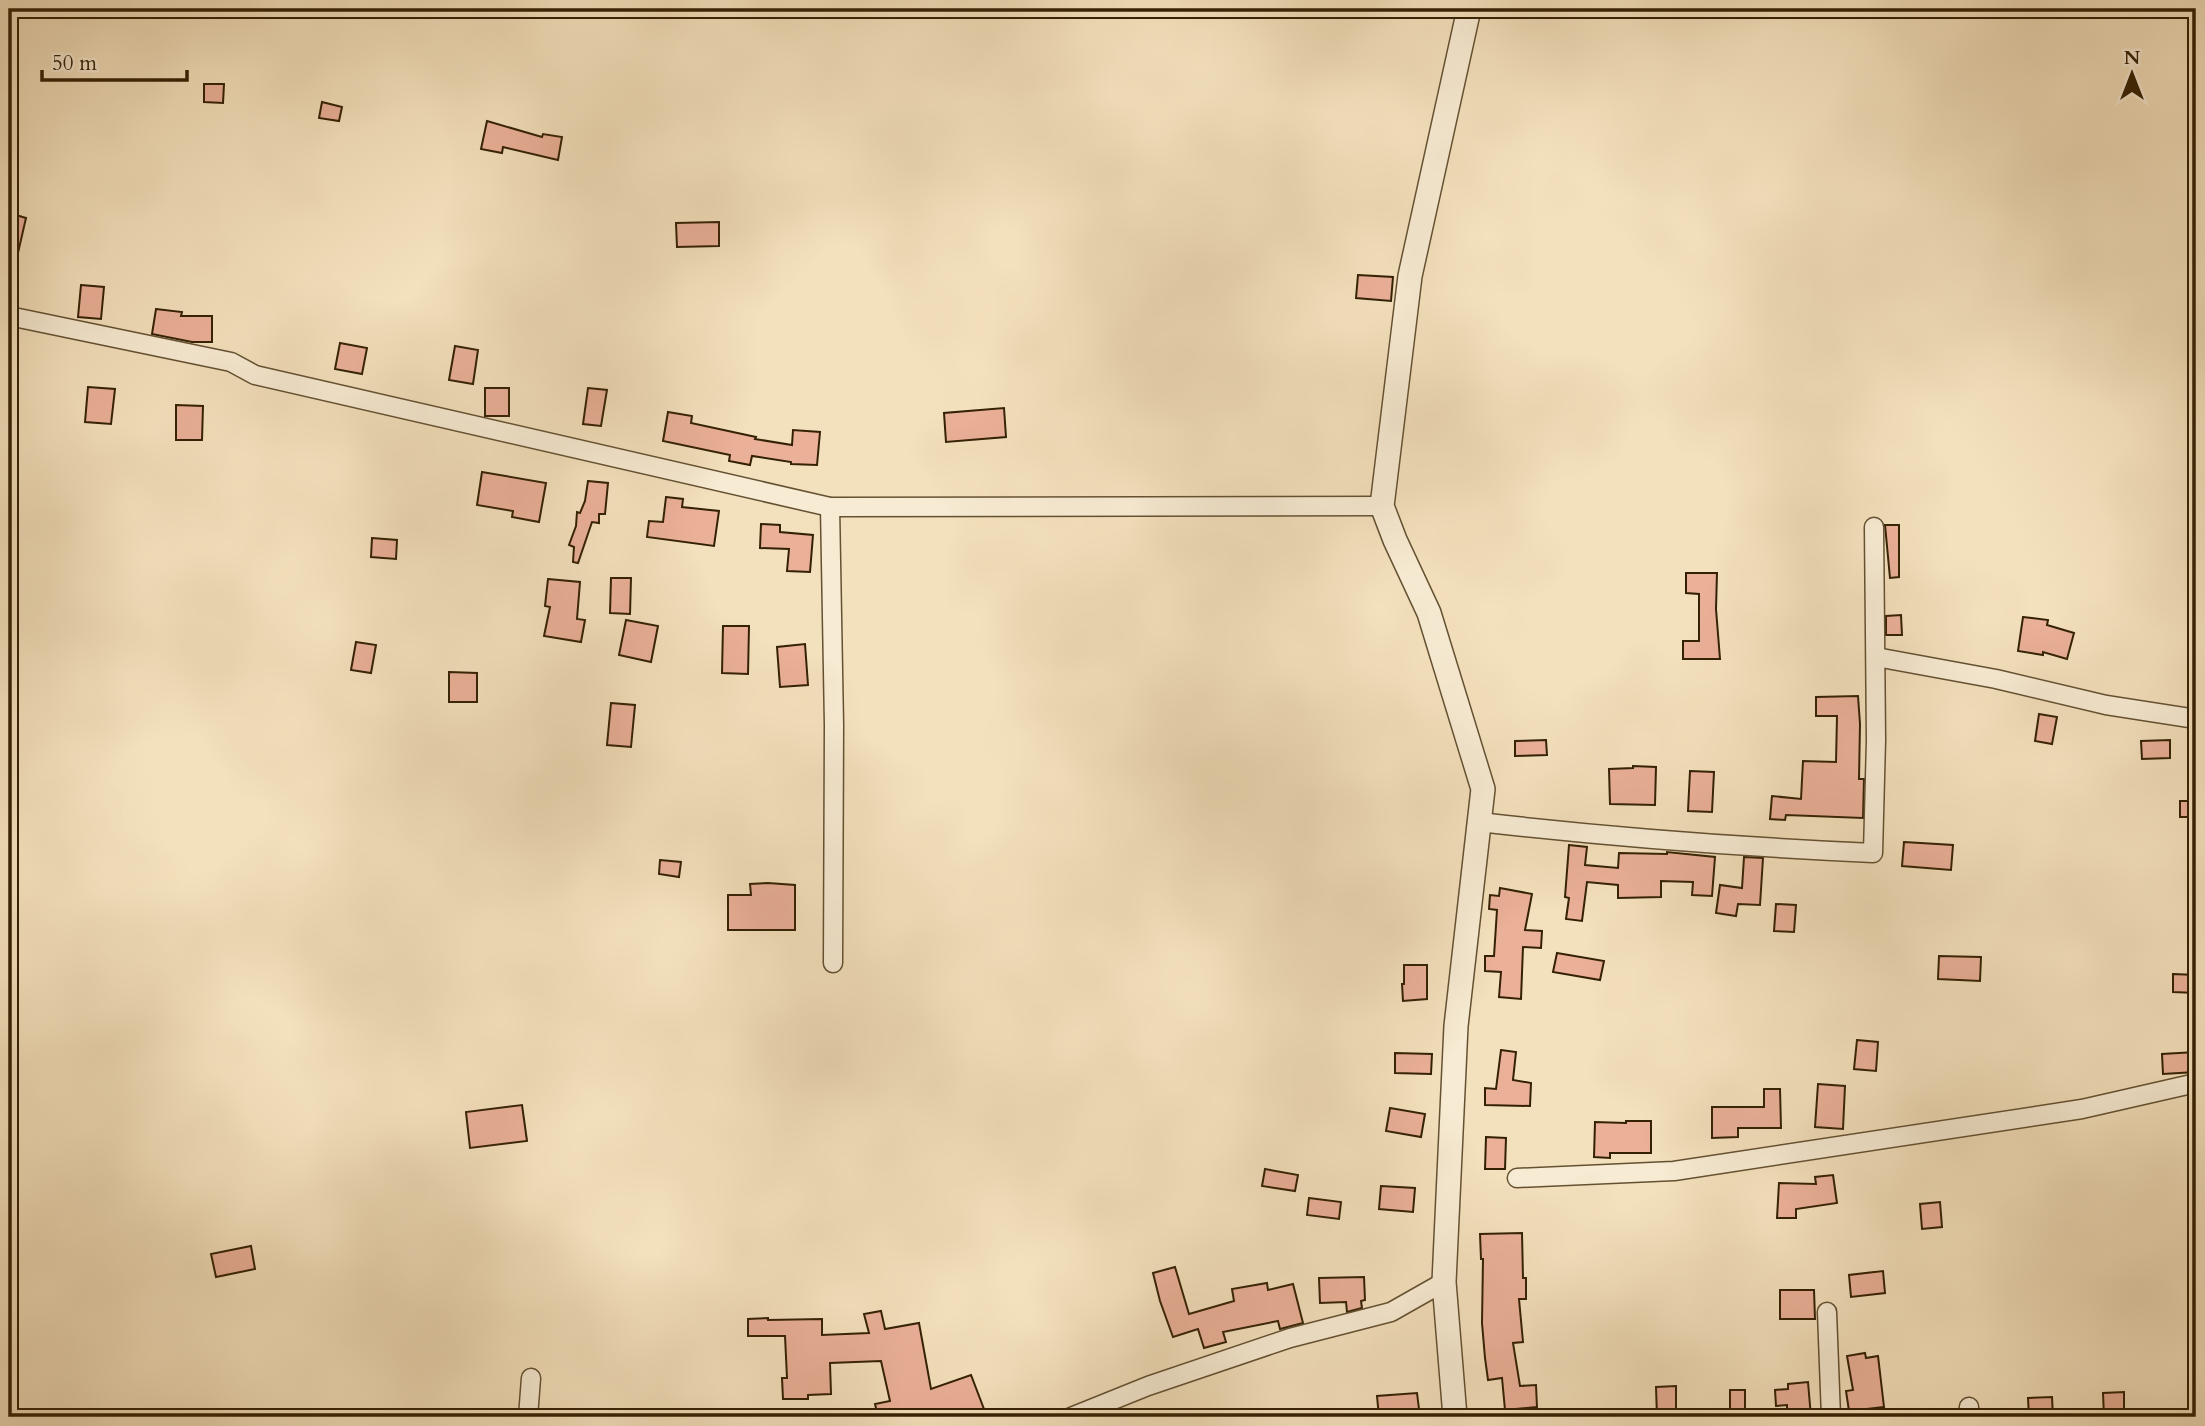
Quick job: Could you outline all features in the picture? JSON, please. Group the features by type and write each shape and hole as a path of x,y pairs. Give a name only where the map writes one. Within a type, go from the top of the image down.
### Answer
{"street":[{"path":"1455,1417 1444,1282 1456,1026 1483,789 1429,613 1382,506 1410,276 1469,9"},
{"path":"9,316 231,362 255,375 830,507 1382,506"},
{"path":"830,507 834,725 833,963"},
{"path":"1479,822 1740,847 1873,853 1877,740 1874,527"},
{"path":"1875,657 1996,679 2106,705 2196,719"},
{"path":"1517,1178 1674,1171 2082,1110 2196,1083"},
{"path":"1071,1417 1149,1386 1290,1338 1391,1312 1444,1282"},
{"path":"1828,1312 1830,1417"},
{"path":"528,1417 531,1378"}],"building":[{"path":"204,84 224,84 223,103 204,102"},
{"path":"322,102 342,107 339,121 319,118"},
{"path":"487,121 542,137 543,134 562,137 558,160 503,147 502,153 481,149"},
{"path":"9,213 26,218 15,266 9,266"},
{"path":"719,222 719,246 677,247 676,223"},
{"path":"1358,275 1393,277 1391,301 1356,298"},
{"path":"81,285 104,287 101,319 78,317"},
{"path":"156,309 182,312 181,316 212,316 212,342 192,342 152,334"},
{"path":"340,343 367,348 362,374 335,369"},
{"path":"455,346 478,350 473,384 449,380"},
{"path":"88,387 115,389 111,424 85,422"},
{"path":"485,388 509,388 509,416 485,416"},
{"path":"588,388 607,390 601,426 583,424"},
{"path":"176,405 203,406 202,440 176,440"},
{"path":"1004,408 1006,437 946,442 944,413"},
{"path":"668,412 692,416 691,423 792,445 793,430 820,432 817,465 791,464 752,456 750,465 729,461 730,455 663,441"},
{"path":"482,472 546,483 539,522 512,517 513,511 477,505"},
{"path":"588,481 608,483 605,514 599,514 599,523 592,522 578,563 573,562 574,547 569,545 576,526 577,512 580,513 585,501"},
{"path":"666,497 683,499 682,507 719,511 714,546 647,537 649,521 663,522"},
{"path":"761,524 780,525 780,532 813,535 810,572 787,571 789,549 760,548"},
{"path":"1885,525 1899,525 1899,577 1890,578"},
{"path":"372,538 397,540 396,559 371,557"},
{"path":"1686,573 1717,573 1716,609 1720,659 1683,659 1683,641 1699,641 1699,594 1686,593"},
{"path":"611,578 631,578 630,614 610,613"},
{"path":"548,579 580,582 577,619 585,620 581,642 544,636 550,607 545,606"},
{"path":"1901,615 1902,635 1886,635 1886,616"},
{"path":"2023,617 2048,620 2047,625 2074,633 2067,659 2043,652 2043,655 2018,651"},
{"path":"626,620 658,626 651,662 619,655"},
{"path":"723,626 749,626 748,674 722,673"},
{"path":"356,642 376,645 371,673 351,670"},
{"path":"805,644 808,685 780,687 777,647"},
{"path":"449,672 477,673 477,702 449,702"},
{"path":"1858,696 1859,779 1864,779 1863,818 1786,815 1785,820 1770,819 1772,796 1801,799 1803,761 1836,762 1837,716 1816,716 1816,697"},
{"path":"611,703 635,705 631,747 607,745"},
{"path":"2039,714 2057,717 2052,744 2035,741"},
{"path":"1546,740 1547,755 1515,756 1515,741"},
{"path":"2170,740 2170,758 2142,759 2141,741"},
{"path":"1656,767 1655,805 1610,804 1609,769"},
{"path":"1690,771 1714,772 1712,812 1688,811"},
{"path":"2180,801 2196,801 2196,817 2180,817"},
{"path":"1904,842 1953,845 1951,870 1902,866"},
{"path":"1569,845 1587,847 1585,865 1618,868 1619,853 1667,852 1715,857 1712,896 1692,895 1693,882 1661,881 1661,897 1618,898 1618,885 1587,882 1582,921 1566,919 1569,898 1565,897"},
{"path":"1744,857 1763,858 1760,905 1738,904 1736,916 1716,913 1720,885 1742,888"},
{"path":"660,860 681,862 679,877 659,874"},
{"path":"750,884 795,885 795,930 728,930 728,895 751,895"},
{"path":"1500,888 1532,894 1525,930 1542,931 1541,948 1523,947 1521,999 1499,997 1501,972 1485,971 1485,956 1494,956 1497,910 1489,909 1490,895 1499,896"},
{"path":"1776,904 1796,905 1794,932 1774,931"},
{"path":"1557,953 1604,961 1600,980 1553,972"},
{"path":"1939,956 1981,957 1980,981 1938,979"},
{"path":"1404,965 1427,965 1427,999 1403,1001"},
{"path":"2173,974 2196,975 2196,993 2173,992"},
{"path":"1857,1040 1878,1042 1876,1071 1854,1069"},
{"path":"1501,1050 1516,1052 1513,1080 1531,1083 1530,1106 1485,1105 1485,1088 1496,1089"},
{"path":"2196,1052 2196,1072 2163,1074 2162,1054"},
{"path":"1395,1053 1432,1054 1431,1074 1395,1073"},
{"path":"1818,1084 1845,1086 1843,1129 1815,1127"},
{"path":"1764,1089 1780,1089 1781,1128 1738,1128 1738,1137 1712,1138 1712,1107 1764,1107"},
{"path":"522,1105 527,1141 470,1148 466,1112"},
{"path":"1390,1108 1425,1114 1421,1137 1386,1131"},
{"path":"1651,1121 1651,1153 1610,1153 1610,1158 1594,1157 1595,1122"},
{"path":"1486,1137 1506,1138 1505,1169 1485,1169"},
{"path":"1265,1169 1298,1175 1295,1191 1262,1186"},
{"path":"1833,1175 1837,1203 1796,1209 1796,1218 1777,1218 1779,1183 1816,1184 1815,1177"},
{"path":"1381,1186 1415,1188 1413,1212 1379,1209"},
{"path":"1309,1198 1341,1202 1339,1219 1307,1215"},
{"path":"1940,1202 1942,1227 1922,1229 1920,1204"},
{"path":"1522,1233 1526,1299 1519,1299 1523,1342 1513,1343 1520,1386 1536,1385 1537,1407 1505,1410 1502,1378 1488,1380 1482,1323 1483,1259 1480,1234"},
{"path":"251,1246 255,1269 216,1277 211,1254"},
{"path":"1175,1267 1189,1314 1234,1301 1232,1289 1267,1283 1268,1290 1293,1284 1303,1323 1280,1329 1278,1321 1223,1332 1226,1342 1204,1348 1198,1329 1173,1337 1153,1273"},
{"path":"1883,1271 1885,1293 1851,1297 1849,1275"},
{"path":"1364,1277 1365,1300 1361,1301 1362,1308 1347,1312 1346,1302 1320,1303 1319,1278"},
{"path":"1780,1290 1814,1290 1815,1319 1780,1319"},
{"path":"881,1311 885,1329 919,1323 931,1389 971,1375 987,1417 878,1417 875,1404 890,1401 881,1361 830,1363 831,1394 808,1395 808,1399 783,1399 782,1378 787,1378 785,1336 748,1336 748,1319 768,1318 822,1319 822,1335 869,1333 864,1314"},
{"path":"1865,1353 1866,1358 1878,1356 1884,1407 1849,1411 1846,1391 1853,1390 1847,1356"},
{"path":"1808,1382 1811,1417 1787,1417 1787,1405 1776,1406 1775,1390 1788,1389 1788,1384"},
{"path":"1676,1386 1676,1417 1657,1417 1656,1387"},
{"path":"1730,1390 1745,1390 1745,1411 1730,1411"},
{"path":"2124,1392 2124,1417 2104,1417 2103,1393"},
{"path":"1417,1393 1420,1417 1379,1417 1377,1396"},
{"path":"2052,1397 2053,1417 2029,1417 2028,1398"}]}
